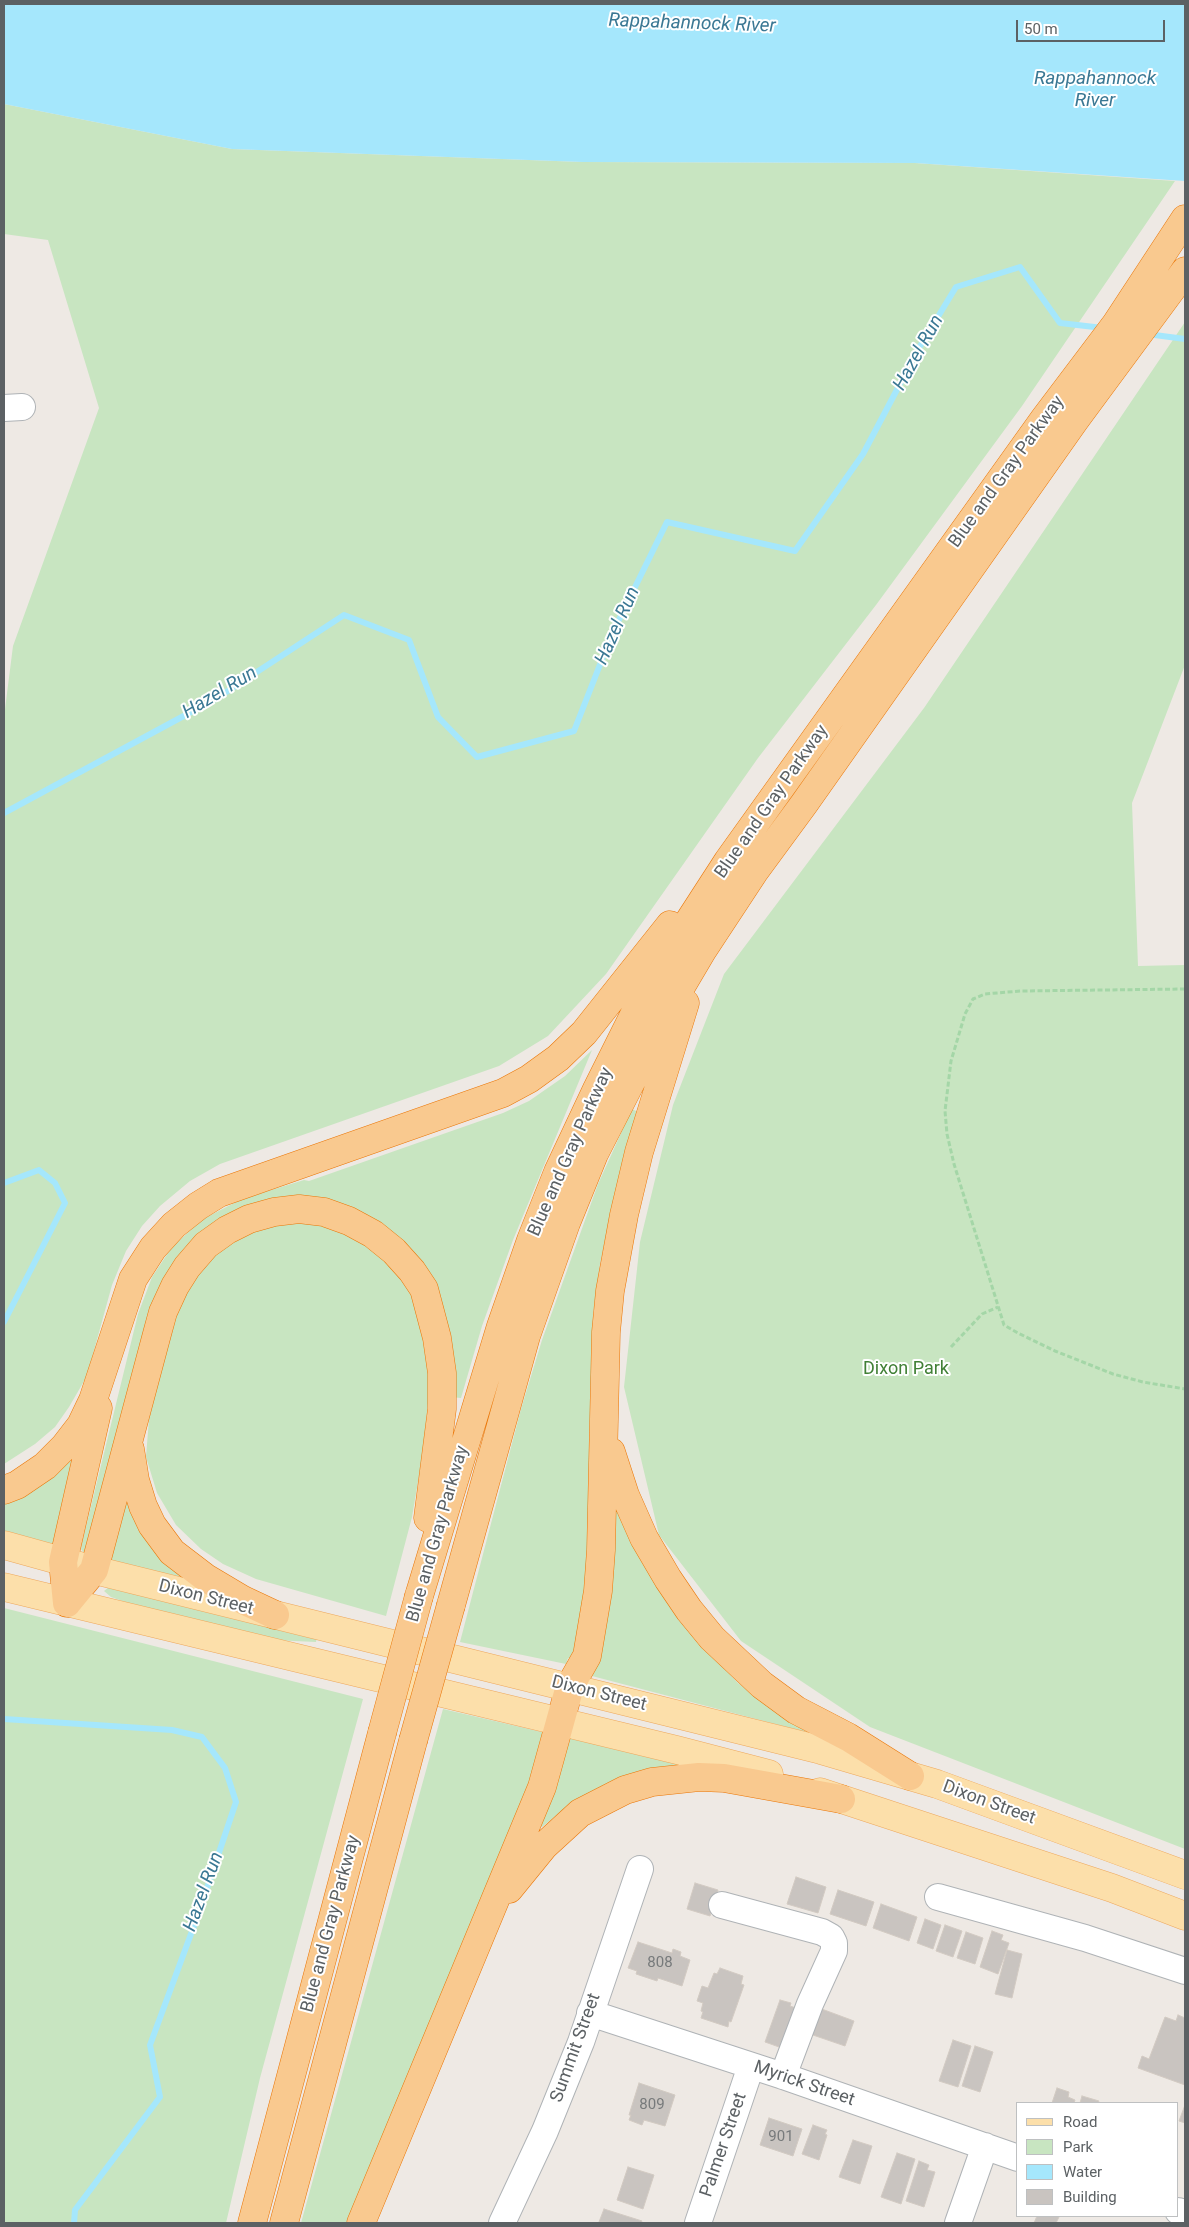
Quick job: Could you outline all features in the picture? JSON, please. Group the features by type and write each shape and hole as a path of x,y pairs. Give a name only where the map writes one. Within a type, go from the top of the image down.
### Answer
{"highway":[{"name":"Blue and Gray Parkway","path":"252,2223 419,1596 501,1326 531,1240 558,1172 638,1008 684,929 766,808 1045,418 1116,324 1185,219"},
{"name":"Blue and Gray Parkway","path":"284,2223 413,1741 526,1336 566,1223 594,1154 673,1000 702,951 754,872 1076,420 1185,271"},
{"path":"4,1490 17,1484 44,1466 64,1447 81,1425 107,1360 133,1279 153,1248 174,1225 198,1206 219,1193 494,1096 529,1079 558,1058 584,1033 766,808"},
{"path":"361,2223 542,1786 570,1686 587,1656 598,1591 603,1495 606,1332 610,1291 624,1215 639,1152 702,951"},
{"path":"67,1603 94,1570 163,1312 175,1286 187,1267 206,1245 227,1230 249,1219 274,1212 299,1209 324,1212 350,1221 380,1240 394,1251 412,1271 424,1290 438,1338 442,1373 442,1409 419,1596"},
{"path":"67,1603 63,1562 97,1415 107,1360"},
{"path":"604,1423 625,1495 644,1538 689,1610 712,1638 762,1685 796,1710 848,1737 910,1776"},
{"path":"128,1440 142,1506 152,1525 172,1552 206,1578 243,1600 275,1615"},
{"path":"482,1933 513,1884 544,1846 580,1813 625,1790 667,1779 724,1778 841,1799"}],"main road":[{"name":"Dixon Street","path":"4,1545 94,1570 570,1686 821,1750 910,1776 1185,1875"},
{"name":"Dixon Street","path":"4,1587 776,1776 1112,1888 1185,1916"}],"street":[{"name":"Summit Street","path":"502,2223 545,2131 590,2013 640,1869"},
{"path":"938,1897 1085,1938 1185,1971"},
{"path":"722,1905 822,1932 831,1937 834,1943 834,1951 810,2004 782,2076"},
{"name":"Myrick Street","path":"590,2013 782,2076 1016,2157"},
{"name":"Palmer Street","path":"698,2223 751,2066"},
{"path":"958,2223 985,2146"}],"path":[{"path":"1185,989 1020,991 985,994 973,999 965,1014 950,1061 945,1111 947,1134 954,1164 1004,1325 1018,1334 1085,1364 1142,1382 1185,1388"},
{"path":"951,1347 982,1314 998,1307"}],"green space":[{"path":"4,104 232,149 583,162 915,163 1175,181 1022,406 876,605 758,758 606,974 548,1036 499,1066 220,1164 190,1181 160,1206 142,1226 126,1251 112,1285 87,1376 69,1407 55,1427 35,1444 4,1464 4,717 13,646 99,408 48,240 4,234"},
{"name":"Dixon Park","path":"1185,322 1185,665 1132,803 1138,966 1185,965 1185,1849 870,1727 741,1641 659,1535 624,1387 640,1242 673,1105 724,974 924,708"},
{"path":"592,1050 513,1240 482,1326 461,1398 450,1397 444,1319 352,1213 207,1232 88,1552 84,1553 81,1549 82,1543 138,1314 152,1277 172,1247 203,1219 242,1199 304,1180 309,1181 503,1113 529,1101 565,1076"},
{"path":"632,1109 640,1113 614,1199 600,1264 593,1314 589,1450 591,1545 574,1659 568,1658 566,1664 460,1642 521,1409 542,1340 598,1184"},
{"path":"296,1220 349,1227 411,1286 428,1358 428,1403 423,1452 412,1517 386,1616 256,1579 223,1564 201,1549 176,1525 157,1493 146,1457 149,1419 169,1329 193,1279 215,1255 239,1237"},
{"path":"78,1446 53,1548 4,1535 4,1502"},
{"path":"610,1483 698,1641 738,1683 768,1705 817,1735 592,1676 605,1598"},
{"path":"125,1500 191,1581 112,1562 110,1558"},
{"path":"109,1587 317,1637 316,1642 272,1640 159,1614 111,1597 104,1591"},
{"path":"4,1608 363,1699 260,2078 226,2223 4,2223"},
{"path":"443,1709 546,1733 547,1739 472,1933 348,2223 301,2223"},
{"path":"570,1738 683,1767 596,1791 564,1809 542,1827 539,1826 562,1746"}],"water":[{"name":"Rappahannock River","path":"4,4 1185,4 1185,181 915,163 583,162 232,149 4,104"}],"building":[{"path":"796,1877 826,1887 818,1913 787,1904"},
{"path":"695,1883 718,1890 710,1916 687,1909"},
{"path":"838,1890 874,1902 866,1926 830,1914"},
{"path":"881,1904 917,1917 909,1941 873,1928"},
{"path":"925,1919 941,1925 933,1949 917,1943"},
{"path":"945,1925 962,1931 953,1957 936,1951"},
{"path":"992,1931 1003,1935 1001,1940 1009,1943 998,1974 980,1967"},
{"path":"966,1932 983,1938 975,1964 957,1958"},
{"path":"638,1942 672,1953 673,1949 681,1952 680,1956 690,1960 682,1986 658,1978 657,1981 636,1974 637,1971 628,1968"},
{"path":"1007,1950 1022,1954 1012,1998 995,1994"},
{"path":"720,1968 743,1976 741,1984 744,1985 728,2027 701,2018 703,2003 697,2001 702,1986 708,1988 714,1973 717,1974"},
{"path":"780,2000 791,2003 790,2006 796,2008 782,2048 765,2042"},
{"path":"819,2008 854,2021 845,2046 810,2034"},
{"path":"1178,2015 1185,2018 1185,2085 1138,2068 1142,2056 1149,2059 1165,2017 1176,2021"},
{"path":"953,2040 971,2046 958,2087 939,2081"},
{"path":"975,2046 993,2052 980,2092 962,2086"},
{"path":"639,2083 675,2095 665,2126 644,2120 642,2125 629,2120"},
{"path":"1057,2088 1069,2092 1068,2097 1075,2100 1074,2102 1052,2102"},
{"path":"1082,2096 1099,2101 1098,2102 1080,2102"},
{"path":"1185,2105 1185,2123 1179,2121"},
{"path":"769,2118 802,2129 793,2156 760,2145"},
{"path":"813,2125 827,2130 819,2160 802,2154"},
{"path":"853,2140 872,2146 860,2184 839,2177"},
{"path":"897,2153 915,2159 901,2204 881,2197"},
{"path":"919,2161 929,2165 927,2170 935,2172 924,2207 906,2201"},
{"path":"628,2167 654,2175 643,2209 617,2200"},
{"path":"604,2209 642,2221 641,2223 599,2222"},
{"path":"1037,2217 1059,2217 1056,2223 1034,2223"}],"waterway":[{"name":"Hazel Run","path":"4,813 217,698 344,615 409,640 438,717 477,757 574,731 612,634 667,522 795,551 863,454 919,348 956,287 1020,267 1060,323 1103,328"},
{"name":"Hazel Run","path":"1147,334 1185,339"},
{"name":"Hazel Run","path":"4,1183 39,1170 55,1183 65,1203 4,1322"},
{"name":"Hazel Run","path":"4,1719 172,1730 202,1737 225,1768 236,1802 198,1915 150,2045 160,2097 75,2210 74,2223"}]}
